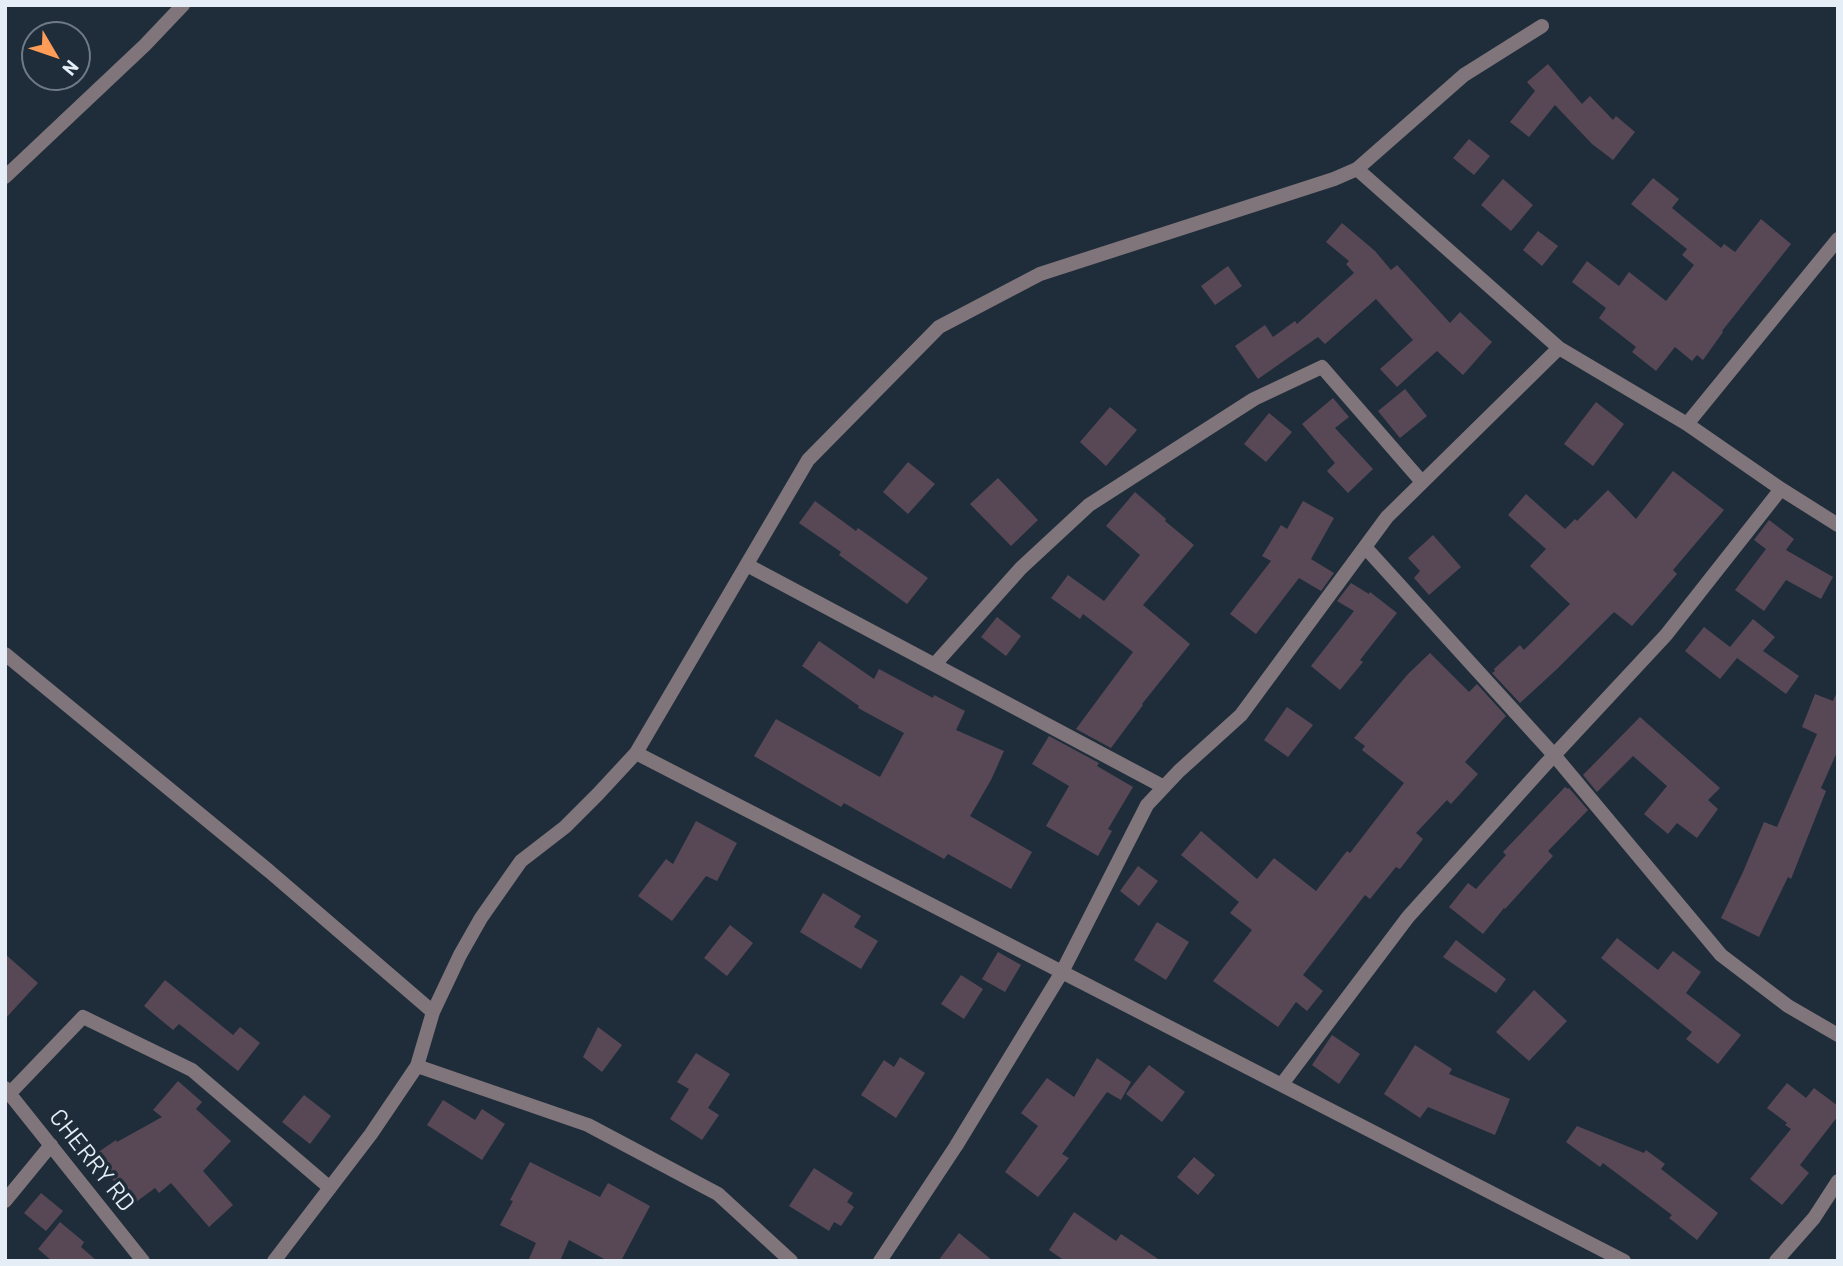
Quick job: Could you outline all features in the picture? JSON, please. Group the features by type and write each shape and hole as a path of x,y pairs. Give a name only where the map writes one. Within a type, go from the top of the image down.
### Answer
{"street":[{"path":"5,177 183,5"},
{"path":"274,1261 372,1134 416,1066 433,1012 460,955 521,861 565,827 636,753 808,460 939,327 1040,274 1334,179 1357,169 1464,75 1542,26"},
{"path":"1357,169 1559,348 1687,424 1838,525"},
{"path":"1687,424 1838,239"},
{"path":"880,1261 956,1146 1062,972 1147,804 1241,715 1387,517 1559,348"},
{"path":"934,664 1021,568 1088,505 1254,399 1322,367 1422,482"},
{"path":"1282,1084 1408,917 1666,635 1781,489"},
{"path":"1365,547 1554,755 1721,955 1788,1006 1838,1035"},
{"path":"747,565 1164,787"},
{"path":"5,654 269,871 433,1012"},
{"path":"636,753 1624,1261"},
{"path":"8,1090 83,1017 192,1070 330,1188"},
{"path":"416,1066 588,1125 718,1194 791,1261"},
{"name":"CHERRY RD","path":"8,1090 143,1261"},
{"path":"5,1200 51,1145"},
{"path":"1776,1261 1814,1218 1838,1181"}],"building":[{"path":"1548,64 1582,104 1590,96 1613,120 1616,116 1635,132 1613,160 1592,144 1555,105 1529,137 1510,122 1535,91 1527,82"},
{"path":"1469,139 1490,156 1474,175 1453,158"},
{"path":"1653,178 1679,199 1672,208 1721,248 1724,244 1735,252 1761,219 1791,244 1722,331 1703,360 1697,355 1692,361 1675,347 1656,371 1632,352 1636,347 1599,318 1606,308 1572,282 1587,261 1619,286 1629,272 1666,301 1694,265 1682,255 1687,249 1631,204"},
{"path":"1503,179 1533,205 1511,231 1481,205"},
{"path":"1342,223 1375,251 1391,270 1397,265 1450,323 1460,312 1492,342 1463,375 1437,351 1397,387 1380,369 1413,340 1376,299 1325,344 1318,337 1258,379 1235,346 1265,325 1273,337 1295,321 1297,324 1354,273 1346,264 1349,261 1326,242"},
{"path":"1538,231 1558,246 1542,266 1523,250"},
{"path":"1228,266 1242,286 1215,305 1201,286"},
{"path":"1405,389 1427,416 1400,438 1378,411"},
{"path":"1333,398 1349,417 1335,428 1373,469 1348,493 1327,471 1335,463 1302,424"},
{"path":"1596,402 1624,424 1593,466 1564,444"},
{"path":"1110,407 1137,430 1106,466 1080,442"},
{"path":"1269,413 1292,432 1266,462 1244,444"},
{"path":"908,462 935,484 908,514 883,492"},
{"path":"1673,471 1724,510 1673,570 1677,574 1632,626 1614,612 1520,703 1492,673 1494,669 1520,645 1524,650 1570,604 1530,566 1546,549 1508,515 1526,494 1565,529 1575,519 1577,521 1608,490 1636,519"},
{"path":"998,478 1038,520 1011,546 970,504"},
{"path":"1135,492 1194,545 1143,605 1190,644 1111,748 1076,729 1133,652 1083,614 1080,619 1051,598 1068,575 1104,601 1140,555 1106,526"},
{"path":"815,501 928,578 907,604 799,523"},
{"path":"1303,501 1334,518 1311,559 1334,573 1321,591 1299,578 1256,634 1230,614 1271,561 1262,556 1281,525 1287,529"},
{"path":"1769,520 1794,539 1786,550 1833,577 1821,599 1786,580 1764,611 1735,590 1766,549 1754,540"},
{"path":"1433,535 1461,567 1429,595 1414,578 1420,571 1408,558"},
{"path":"1351,583 1369,594 1370,592 1397,613 1340,690 1311,666 1354,611 1337,601"},
{"path":"997,617 1021,636 1006,656 981,637"},
{"path":"1753,619 1775,637 1763,651 1799,676 1786,694 1737,658 1720,679 1685,651 1704,627 1730,647"},
{"path":"819,641 874,679 879,669 933,698 934,695 965,711 956,730 1004,751 970,816 1032,852 1011,889 948,854 944,859 844,803 841,807 754,756 776,719 880,777 904,733 858,708 859,706 802,666"},
{"path":"1430,653 1469,692 1477,684 1506,716 1465,762 1478,774 1451,804 1447,800 1416,833 1423,839 1400,869 1396,867 1370,899 1365,895 1303,975 1323,991 1307,1011 1296,1002 1278,1027 1213,981 1252,930 1230,913 1239,902 1181,855 1201,831 1257,879 1274,858 1316,891 1347,851 1350,853 1404,783 1362,750 1365,746 1354,738 1408,674"},
{"path":"1838,690 1838,750 1821,788 1826,791 1791,879 1788,877 1759,937 1721,918 1764,822 1777,827 1817,734 1802,727 1815,694 1833,701"},
{"path":"1287,707 1313,725 1288,757 1264,740"},
{"path":"1640,717 1720,788 1708,800 1718,809 1697,838 1677,823 1668,834 1644,814 1667,786 1633,756 1597,792 1583,775"},
{"path":"1049,736 1099,763 1097,766 1133,787 1108,829 1112,831 1098,856 1046,826 1069,786 1032,764"},
{"path":"1565,787 1569,788 1588,810 1548,851 1553,856 1483,934 1449,907 1468,883 1476,889 1506,855 1503,852"},
{"path":"696,821 737,843 717,881 706,876 672,921 638,896 666,859 673,864"},
{"path":"1138,866 1158,881 1139,906 1120,891"},
{"path":"823,893 861,916 854,927 878,941 861,969 800,932"},
{"path":"1157,922 1189,942 1166,980 1134,960"},
{"path":"730,925 753,943 727,976 704,958"},
{"path":"1617,938 1658,970 1673,951 1701,972 1686,993 1741,1035 1718,1064 1686,1039 1692,1032 1601,958"},
{"path":"1456,940 1506,979 1496,993 1443,957"},
{"path":"998,952 1021,965 1005,992 982,979"},
{"path":"5,954 38,983 5,1019"},
{"path":"961,975 983,989 964,1019 941,1004"},
{"path":"165,980 233,1035 240,1027 260,1043 238,1071 179,1024 173,1030 144,1006"},
{"path":"1534,990 1567,1021 1529,1061 1496,1032"},
{"path":"598,1027 622,1045 602,1072 583,1057"},
{"path":"1332,1035 1360,1054 1339,1084 1312,1065"},
{"path":"1415,1045 1452,1069 1449,1074 1510,1099 1495,1135 1428,1107 1420,1118 1384,1094"},
{"path":"696,1053 730,1074 708,1108 719,1115 702,1140 670,1119 689,1089 677,1082"},
{"path":"900,1057 925,1073 896,1118 861,1095 884,1060 894,1067"},
{"path":"1097,1058 1131,1082 1121,1100 1107,1092 1062,1154 1069,1158 1038,1197 1005,1172 1038,1126 1021,1113 1047,1078 1074,1097"},
{"path":"1149,1065 1185,1092 1162,1122 1126,1094"},
{"path":"178,1081 202,1102 196,1109 231,1141 203,1171 233,1205 209,1227 171,1183 159,1193 155,1188 132,1205 94,1155 116,1140 117,1142 162,1117 153,1110"},
{"path":"1787,1083 1806,1098 1814,1088 1838,1106 1838,1116 1800,1165 1809,1173 1782,1205 1750,1179 1791,1129 1767,1108"},
{"path":"304,1095 331,1116 310,1144 282,1122"},
{"path":"443,1100 475,1120 482,1109 505,1124 482,1160 427,1125"},
{"path":"1577,1126 1644,1153 1646,1150 1665,1164 1661,1169 1718,1213 1697,1240 1669,1218 1672,1215 1603,1163 1600,1167 1566,1142"},
{"path":"1194,1157 1215,1175 1198,1195 1177,1177"},
{"path":"530,1162 600,1197 608,1183 650,1206 621,1261 608,1261 569,1240 560,1261 528,1261 536,1243 500,1225"},
{"path":"814,1168 853,1193 847,1202 854,1207 841,1226 834,1222 829,1231 789,1206"},
{"path":"41,1193 63,1211 46,1231 24,1213"},
{"path":"1074,1212 1116,1241 1121,1234 1161,1261 1065,1261 1049,1250"},
{"path":"60,1222 84,1242 81,1247 97,1261 52,1261 38,1249"},
{"path":"959,1233 993,1261 938,1261"}]}
